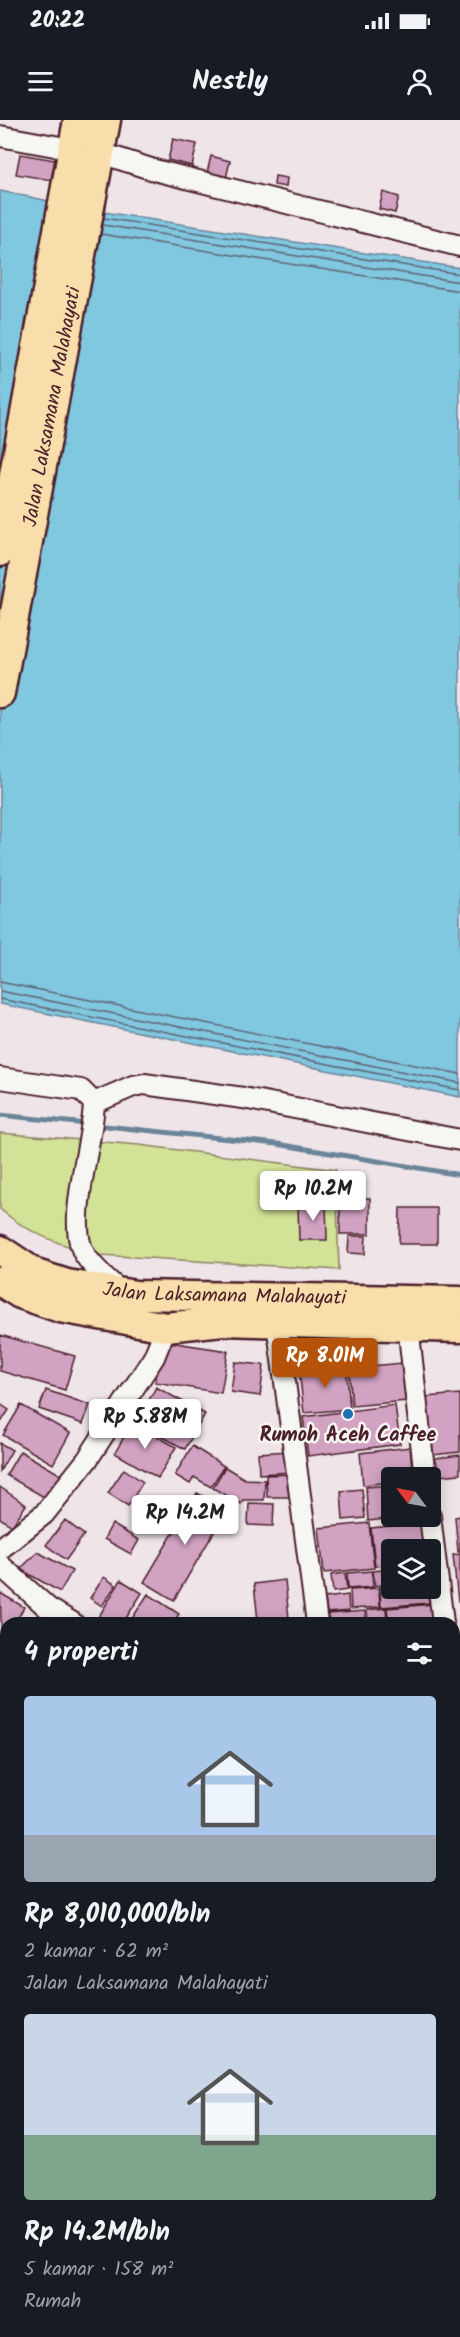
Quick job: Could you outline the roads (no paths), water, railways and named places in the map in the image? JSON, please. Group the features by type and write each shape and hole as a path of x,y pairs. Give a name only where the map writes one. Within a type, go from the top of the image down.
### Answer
{"highway":[{"name":"Jalan Laksamana Malahayati","path":"0,552 74,139"},
{"name":"Jalan Laksamana Malahayati","path":"0,693 102,143"},
{"name":"Jalan Laksamana Malahayati","path":"0,1250 36,1274 67,1284 167,1297 407,1314 460,1328"},
{"name":"Jalan Laksamana Malahayati","path":"0,1281 28,1298 60,1308 166,1327 223,1321 277,1322 407,1314 460,1301"}],"street":[{"path":"0,136 74,139"},
{"path":"102,143 165,173 460,246"},
{"path":"0,1078 81,1090 94,1108 78,1220 80,1244 85,1255 101,1274 123,1293"},
{"path":"94,1108 133,1086 144,1084 243,1098 460,1140"},
{"path":"407,1314 424,1467"},
{"path":"277,1322 316,1617"},
{"path":"0,1549 44,1514 87,1460 148,1365 166,1327"},
{"path":"431,1527 442,1617"},
{"path":"0,1565 48,1608 63,1617"}],"water":[{"path":"0,191 104,212 460,268 460,1097 0,1004"}],"waterway":[{"path":"0,1115 87,1124"},
{"path":"96,1125 277,1144 460,1175"}],"place":[{"name":"Rumoh Aceh Caffee","path":"348,1414"}]}
